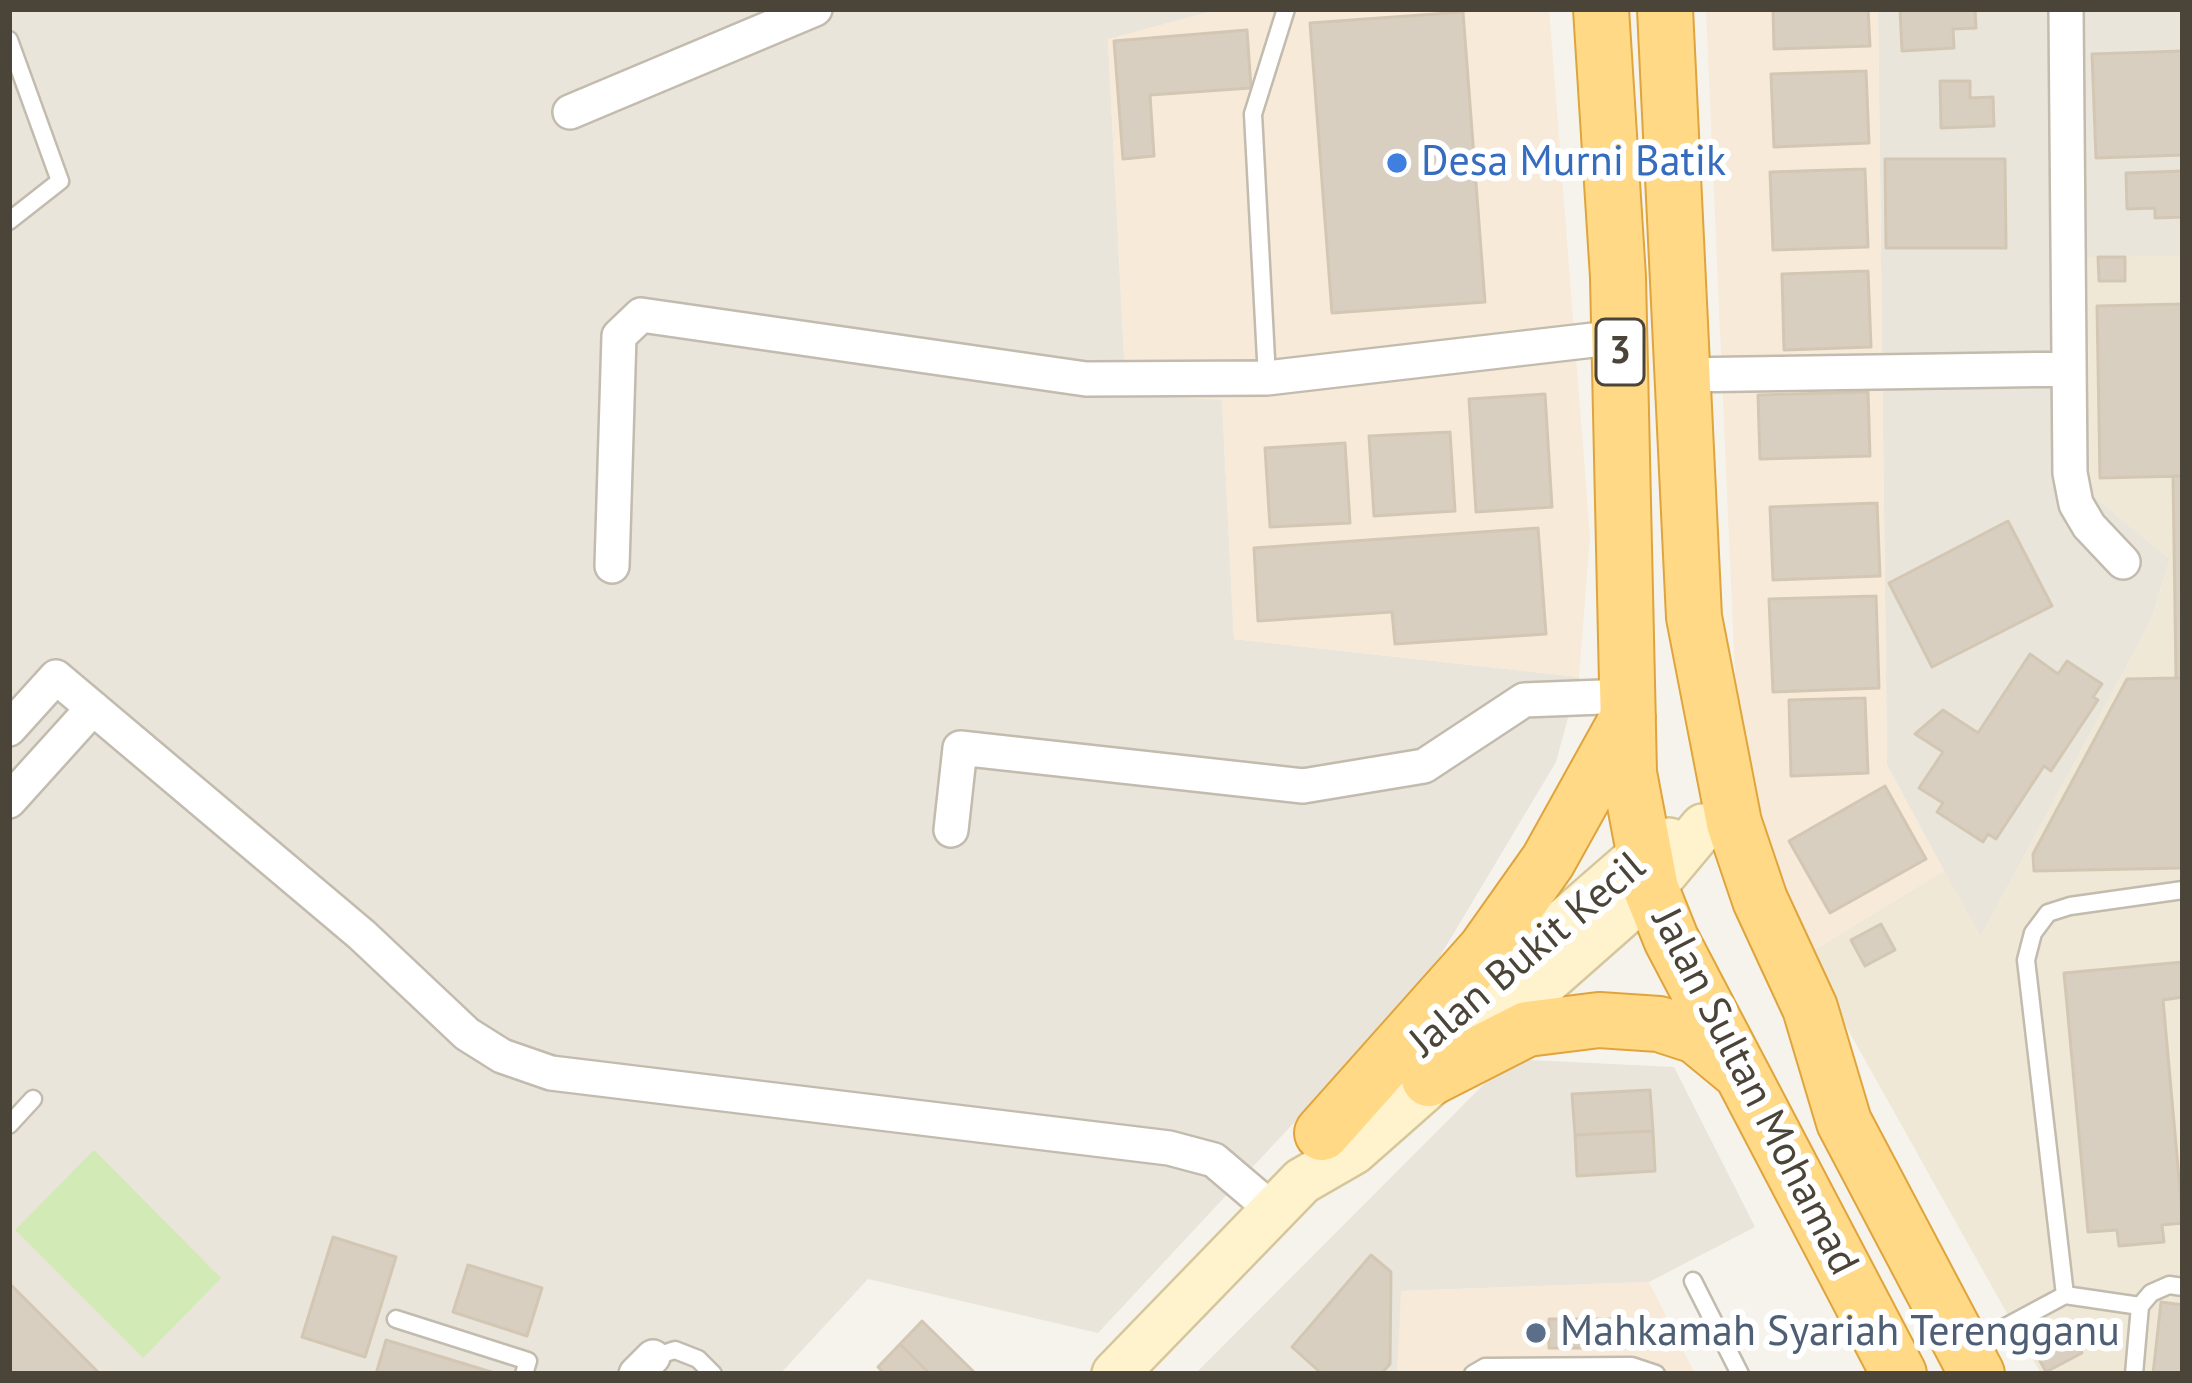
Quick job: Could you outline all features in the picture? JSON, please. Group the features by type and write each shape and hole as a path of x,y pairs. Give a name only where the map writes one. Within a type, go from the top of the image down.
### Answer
{"highway":[{"name":"Jalan Sultan Mohamad","path":"1601,9 1619,337 1629,773 1648,871 1738,1070 1899,1374"},
{"name":"Jalan Sultan Mohamad","path":"1665,9 1694,617 1734,824 1760,900 1810,1008 1844,1122 1970,1362"},
{"name":"3","path":"1694,617 1703,827 1719,887 1745,944 1844,1122"},
{"path":"1299,1175 1485,950 1548,861 1628,707"},
{"path":"1430,1079 1527,1030 1599,1020 1659,1024 1696,1036 1738,1070"}],"main road":[{"name":"Jalan Bukit Kecil","path":"1115,1374 1299,1175 1703,827"},
{"name":"Jalan Bukit Kecil","path":"1299,1175 1354,1151 1648,871"}],"street":[{"path":"570,112 815,9"},
{"path":"2066,9 2070,473 2076,504 2123,562"},
{"path":"612,566 619,336 641,315 1086,380 1267,378 1619,337"},
{"path":"1682,375 2069,369"},
{"path":"9,729 56,677 362,935 467,1034 502,1056 551,1073 1168,1148 1299,1175"},
{"path":"951,830 960,748 1303,786 1424,766 1524,700 1628,707"},
{"path":"9,801 93,709"}],"lane":[{"path":"1267,378 1253,114 1286,9"},
{"path":"9,40 60,181 9,221"},
{"path":"2065,1294 2026,960 2033,933 2048,914 2070,906 2183,890"},
{"path":"9,1126 33,1099"},
{"path":"1694,1281 1740,1374"},
{"path":"2134,1374 2140,1306 2151,1293 2183,1286"},
{"path":"1970,1362 2065,1294 2140,1306"},
{"path":"396,1319 529,1361 524,1374"},
{"path":"645,1365 675,1350 698,1359 713,1374"},
{"path":"1472,1374 1485,1367 1611,1366 1650,1368 1657,1374"}],"shaded area":[{"path":"9,9 1220,9 1108,40 1126,394 1222,399 1234,639 1579,677 1556,762 1424,983 1098,1333 868,1279 780,1374 9,1374"},
{"path":"1220,9 1549,9 1590,537 1579,677 1234,639 1222,400 1126,395 1108,39"},
{"path":"1706,9 1878,9 1887,765 1944,871 1806,955 1770,888 1738,745"},
{"path":"1878,9 2183,9 2183,256 2087,258 2090,493 2170,559 2151,621 1980,938 1887,765"},
{"path":"2183,256 2183,1374 2041,1374 1806,955 1944,871 1981,936 2151,621 2170,559 2090,493 2087,257"},
{"path":"1509,1059 1674,1067 1755,1227 1649,1282 1402,1291 1397,1374 1195,1374"},
{"name":"Mahkamah Syariah Terengganu","path":"1649,1282 1695,1374 1397,1374 1401,1291"}],"green space":[{"path":"94,1150 221,1278 143,1358 15,1230"}],"building":[{"path":"1773,9 1868,9 1870,46 1774,49"},
{"path":"1900,9 1975,9 1976,28 1953,29 1954,48 1902,51"},
{"name":"Desa Murni Batik","path":"1463,12 1485,302 1332,313 1310,23"},
{"path":"1247,30 1251,88 1150,95 1154,156 1123,159 1114,41"},
{"path":"2183,51 2183,155 2096,158 2092,54"},
{"path":"1866,71 1869,143 1774,147 1771,74"},
{"path":"1940,81 1970,81 1970,98 1993,97 1994,126 1941,128"},
{"path":"1885,159 2005,159 2006,248 1886,248"},
{"path":"1865,169 1868,247 1773,250 1770,172"},
{"path":"2183,171 2183,217 2155,218 2155,208 2127,209 2126,173"},
{"path":"2098,257 2125,257 2125,281 2099,281"},
{"path":"1868,271 1871,347 1784,350 1782,274"},
{"path":"2183,304 2183,476 2100,478 2097,306"},
{"path":"1868,392 1870,456 1760,459 1758,395"},
{"path":"1545,394 1552,507 1476,512 1469,399"},
{"path":"1450,432 1455,511 1374,516 1369,436"},
{"path":"1345,443 1350,523 1270,527 1265,448"},
{"path":"2173,476 2183,476 2183,678 2176,678"},
{"path":"1877,503 1880,576 1773,580 1770,507"},
{"path":"2008,521 2052,606 1932,667 1889,583"},
{"path":"1538,528 1546,634 1395,644 1392,612 1258,621 1254,548"},
{"path":"1876,596 1879,688 1773,692 1769,599"},
{"path":"2030,654 2058,674 2067,661 2102,684 2093,697 2098,700 2051,771 2044,766 1996,839 1988,834 1983,842 1937,812 1943,803 1919,788 1943,752 1915,734 1943,710 1978,733"},
{"path":"2183,678 2183,868 2034,871 2033,854 2127,679"},
{"path":"1865,698 1868,773 1791,776 1789,700"},
{"path":"1885,786 1926,859 1830,913 1789,841"},
{"path":"1881,924 1895,950 1865,966 1851,940"},
{"path":"2183,962 2183,997 2163,1000 2183,1223 2162,1225 2164,1242 2119,1246 2117,1230 2088,1232 2064,973"},
{"path":"1650,1090 1653,1131 1575,1135 1572,1094"},
{"path":"1653,1131 1655,1171 1577,1176 1575,1135"},
{"path":"333,1237 396,1257 365,1357 302,1337"},
{"path":"1371,1255 1391,1272 1390,1364 1381,1374 1322,1374 1292,1347"},
{"path":"468,1265 542,1288 527,1336 453,1312"},
{"path":"9,1283 100,1374 9,1374"},
{"path":"2161,1302 2183,1305 2183,1374 2153,1374"},
{"path":"1549,1319 1612,1319 1613,1348 1549,1348"},
{"path":"922,1321 976,1374 930,1374 900,1344"},
{"path":"2066,1324 2082,1353 2046,1372 2031,1344"},
{"path":"386,1340 498,1374 376,1374"},
{"path":"900,1344 930,1374 885,1374 878,1367"}],"place":[{"name":"Desa Murni Batik","path":"1397,163"},
{"name":"Mahkamah Syariah Terengganu","path":"1536,1333"}]}
